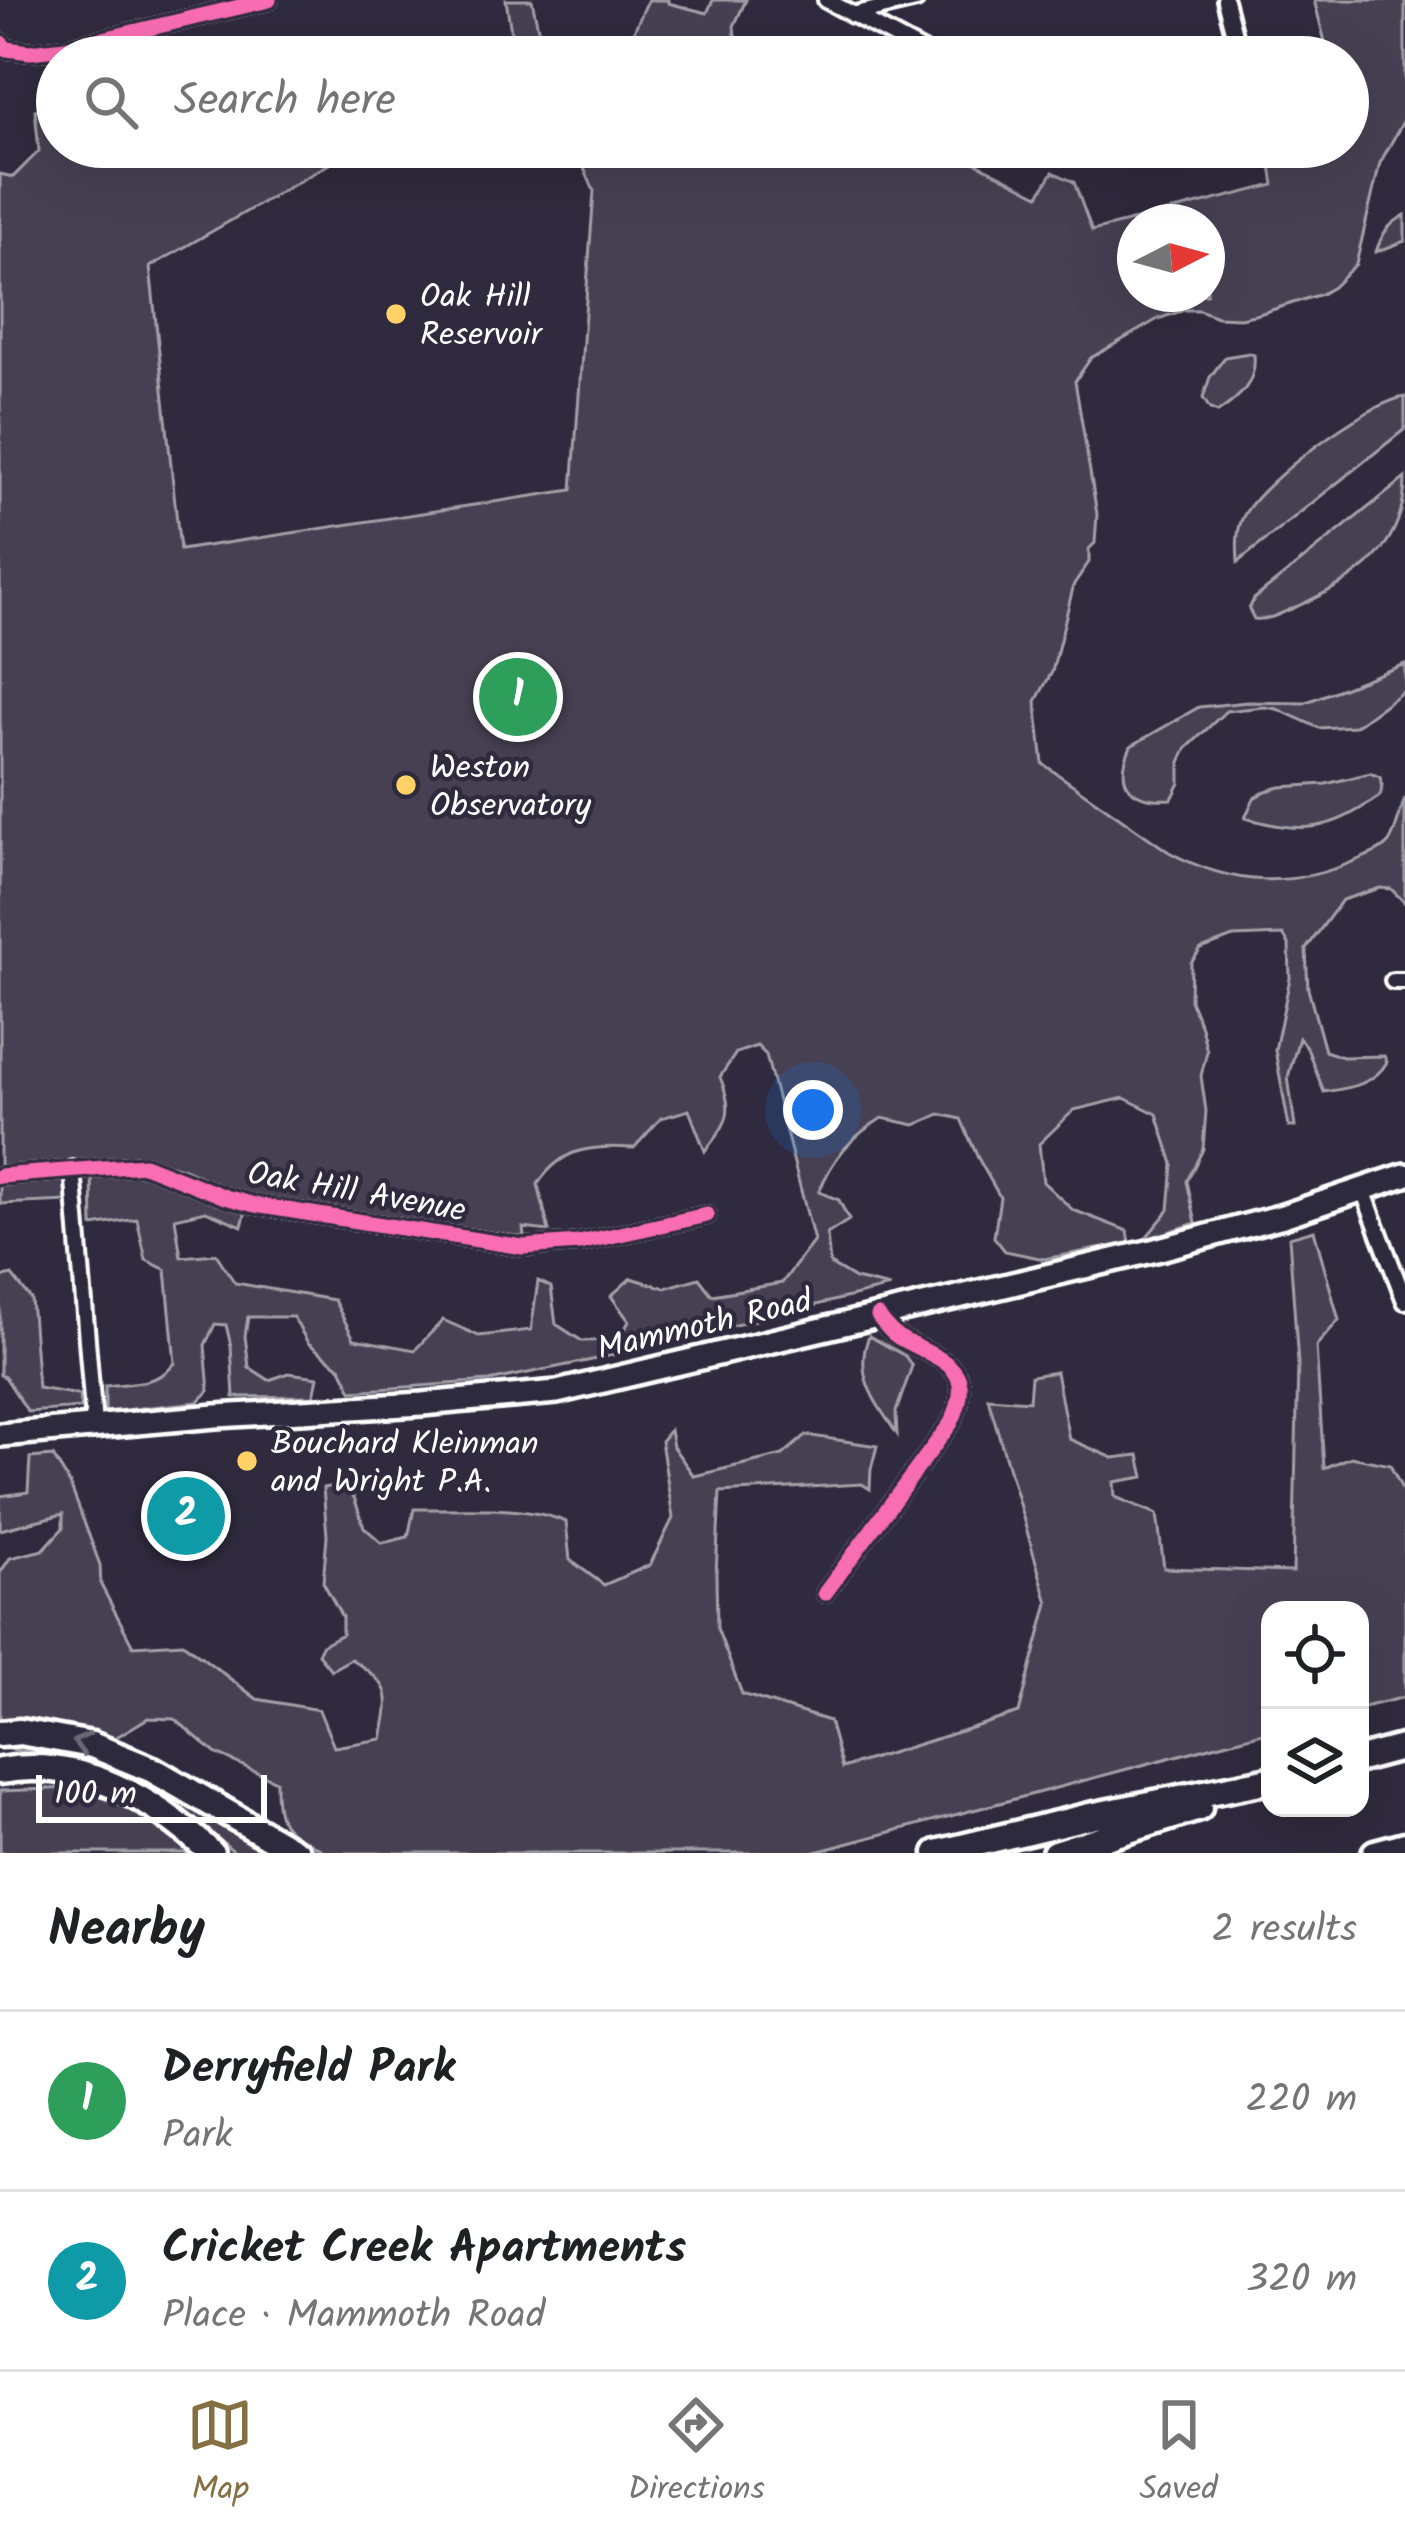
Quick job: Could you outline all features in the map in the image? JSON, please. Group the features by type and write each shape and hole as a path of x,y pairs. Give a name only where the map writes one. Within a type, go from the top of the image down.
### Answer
{"highway":[{"path":"0,1734 20,1732 92,1745 153,1770 297,1853"},
{"path":"1369,1757 1405,1747"},
{"path":"0,1771 48,1767 110,1783 142,1798 212,1853"},
{"path":"937,1853 1090,1816 1261,1785"},
{"path":"1055,1853 1261,1786"},
{"path":"1375,1853 1405,1845"},
{"path":"1393,1853 1405,1845"}],"main road":[{"name":"Mammoth Road","path":"0,1435 541,1394 1156,1250 1283,1216 1405,1175"}],"street":[{"path":"112,36 269,0"},
{"path":"826,0 892,36"},
{"path":"851,15 916,0"},
{"path":"1225,0 1234,36"},
{"path":"3,45 36,51"},
{"name":"Oak Hill Avenue","path":"0,1175 145,1165 255,1205 523,1247 579,1244 707,1215"},
{"path":"74,1169 94,1426"},
{"path":"1363,1190 1405,1301"},
{"path":"825,1593 951,1423 960,1399 959,1382 944,1360 897,1337 878,1316"}],"shaded area":[{"path":"506,0 532,0 540,36 512,36"},
{"path":"648,0 668,0 707,13 713,0 746,0 734,26 735,36 628,36"},
{"path":"1314,0 1405,0 1405,118 1380,163 1356,264 1333,287 1240,318 1204,312 1225,312 1225,204 1199,204 1274,185 1271,168 1369,168 1369,36 1323,36"},
{"path":"36,154 36,168 322,168 150,267 180,550 572,490 594,191 584,168 986,168 1039,195 1053,172 1074,182 1092,231 1117,225 1117,312 1178,312 1091,358 1075,381 1097,514 1095,543 1074,584 1052,672 1036,701 1043,764 1169,852 1216,872 1262,880 1309,876 1379,850 1389,842 1405,798 1405,903 1391,889 1380,888 1342,900 1306,949 1308,989 1325,1051 1343,1057 1384,1056 1387,1062 1382,1070 1360,1084 1324,1092 1299,1038 1288,1077 1295,1127 1289,1127 1275,1050 1290,978 1289,944 1283,935 1233,937 1201,949 1191,963 1190,1000 1207,1051 1201,1076 1206,1111 1203,1149 1187,1181 1196,1223 1144,1240 1169,1210 1173,1164 1157,1114 1124,1098 1074,1110 1039,1144 1043,1182 1073,1210 1128,1231 1130,1243 1044,1259 1005,1251 994,1237 1000,1197 961,1119 940,1114 915,1125 882,1118 844,1149 819,1192 839,1200 849,1220 827,1234 830,1264 855,1279 890,1287 489,1381 352,1391 341,1368 308,1343 293,1317 248,1317 249,1367 269,1380 289,1373 318,1377 314,1396 234,1397 226,1325 215,1324 205,1345 209,1391 198,1402 105,1412 105,1386 152,1379 175,1363 166,1270 146,1260 137,1219 93,1226 92,1174 141,1169 187,1190 247,1207 242,1226 206,1211 175,1218 181,1257 216,1254 235,1283 334,1300 354,1339 415,1350 443,1320 479,1336 531,1330 538,1281 551,1287 556,1324 582,1341 619,1340 629,1321 611,1296 631,1278 665,1288 699,1278 712,1295 782,1283 814,1241 766,1055 757,1046 736,1053 720,1077 727,1117 705,1151 689,1110 661,1118 634,1148 592,1148 568,1155 538,1184 549,1231 523,1228 524,1237 250,1197 162,1163 123,1159 0,1169 0,174 13,177"},
{"path":"1405,215 1405,241 1376,252 1386,230"},
{"path":"1254,355 1253,374 1245,389 1218,412 1210,409 1203,398 1210,377 1225,357"},
{"path":"1405,397 1405,429 1238,562 1241,520 1272,483 1342,428"},
{"path":"1405,478 1397,524 1374,558 1320,596 1276,616 1254,619 1249,609 1254,599"},
{"path":"1405,664 1405,690 1355,726 1319,728 1264,707 1226,711 1186,749 1172,799 1137,794 1126,781 1131,746 1199,707 1304,703"},
{"path":"1370,773 1380,777 1380,796 1330,823 1300,828 1245,818 1254,798 1266,791"},
{"path":"68,1177 69,1201 0,1204 0,1186"},
{"path":"1314,1230 1339,1320 1316,1346 1324,1468 1351,1457 1390,1465 1405,1495 1405,1697 1369,1706 1369,1601 1261,1601 1261,1733 812,1853 327,1853 281,1820 276,1781 215,1753 175,1719 148,1718 115,1738 44,1723 0,1722 0,1573 10,1558 43,1550 63,1528 63,1514 0,1530 0,1496 28,1492 30,1458 53,1456 70,1484 100,1565 101,1585 133,1646 183,1643 257,1699 319,1710 334,1747 382,1739 387,1700 382,1684 351,1659 331,1670 318,1654 323,1644 342,1634 342,1617 323,1582 327,1536 323,1488 340,1485 354,1497 364,1527 382,1543 408,1537 414,1509 512,1510 549,1516 566,1522 570,1560 604,1585 650,1565 673,1518 661,1441 670,1430 673,1447 694,1476 783,1455 806,1435 877,1446 870,1489 862,1484 720,1492 717,1628 742,1694 829,1721 842,1768 1019,1713 1048,1603 988,1398 1029,1401 1031,1376 1056,1372 1069,1439 1113,1458 1139,1455 1144,1477 1114,1482 1115,1497 1157,1514 1164,1568 1293,1572 1298,1364 1289,1237"},
{"path":"12,1275 31,1299 38,1388 79,1395 81,1408 28,1412 0,1375 0,1278"},
{"path":"869,1336 905,1356 912,1366 896,1412 897,1434 865,1376"},
{"path":"49,1743 115,1760 275,1853 236,1853 168,1799 130,1778 68,1758 0,1748"},
{"path":"74,1788 131,1807 195,1853 0,1853 0,1791"}],"cycle path":[{"path":"116,36 269,0"},
{"path":"0,42 7,49 36,51"},
{"path":"0,1176 144,1165 255,1205 523,1247 579,1243 707,1215"},
{"path":"825,1593 951,1423 959,1403 960,1388 950,1366 895,1335 878,1316"}],"place":[{"name":"Oak Hill Reservoir","path":"396,314"},
{"name":"Derryfield Park","path":"518,697"},
{"name":"Weston Observatory","path":"406,785"},
{"name":"Bouchard Kleinman and Wright P.A.","path":"247,1461"},
{"name":"Cricket Creek Apartments","path":"186,1516"}]}
